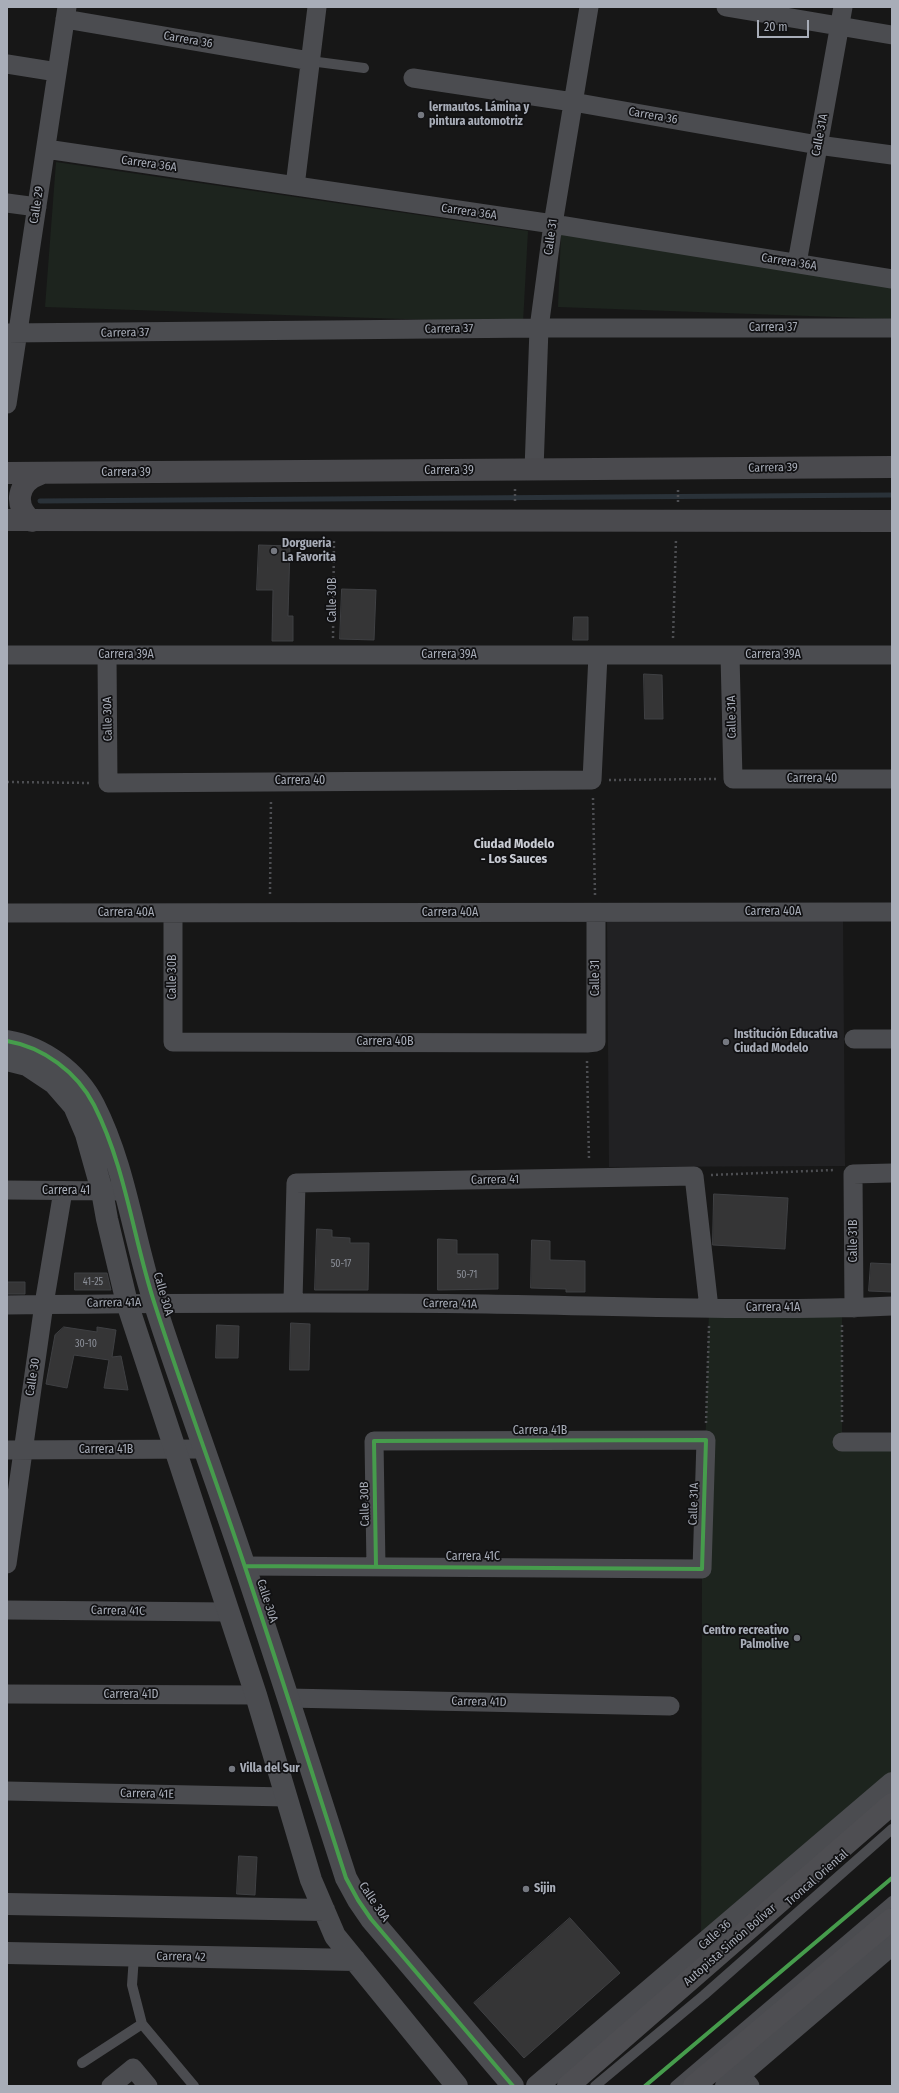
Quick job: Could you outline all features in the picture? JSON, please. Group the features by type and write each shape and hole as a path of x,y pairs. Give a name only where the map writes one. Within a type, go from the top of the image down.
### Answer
{"highway":[{"name":"Autopista Simón Bolívar","path":"568,2086 892,1804"},
{"path":"694,2086 892,1919"}],"main road":[{"name":"Carrera 39","path":"7,473 40,474 892,467"},
{"path":"32,521 22,511 19,498 20,491 28,480 40,474"},
{"path":"7,520 334,521 677,514 892,521"}],"street":[{"path":"295,186 318,7"},
{"name":"Calle 31","path":"534,470 539,328 553,224 589,7"},
{"path":"726,7 841,28 892,35"},
{"name":"Calle 31A","path":"797,263 841,28 843,7"},
{"name":"Carrera 36","path":"66,13 310,61"},
{"name":"Calle 29","path":"7,404 12,334 37,207 66,13"},
{"path":"7,64 57,72"},
{"name":"Carrera 36","path":"413,78 573,102 818,145 892,155"},
{"name":"Carrera 36A","path":"46,149 553,224 892,279"},
{"path":"7,203 37,207"},
{"name":"Carrera 37","path":"12,334 539,328 892,328"},
{"name":"Carrera 39A","path":"7,655 892,655"},
{"name":"Calle 30A","path":"107,655 108,783"},
{"path":"592,780 598,655"},
{"name":"Calle 31A","path":"730,655 733,779"},
{"name":"Carrera 40","path":"733,779 892,779"},
{"name":"Carrera 40","path":"108,783 592,780"},
{"name":"Carrera 40A","path":"7,913 892,912"},
{"name":"Calle 30B","path":"173,913 173,1042"},
{"name":"Calle 31","path":"592,1043 596,913"},
{"path":"854,1039 892,1039"},
{"path":"7,1041 20,1043 25,1059 54,1083 74,1106 86,1134 102,1191 107,1219 128,1303 174,1449 256,1695 311,1880 335,1936 457,2086"},
{"name":"Carrera 40B","path":"173,1042 592,1043"},
{"name":"Calle 30A","path":"25,1059 72,1075 93,1103 110,1142 125,1191 154,1302 245,1566 346,1878 358,1900 371,1919 512,2086"},
{"path":"854,1174 892,1173"},
{"name":"Calle 31B","path":"848,1308 854,1174"},
{"path":"694,1176 709,1308"},
{"name":"Carrera 41","path":"293,1301 296,1183 694,1176"},
{"name":"Carrera 41","path":"7,1190 125,1191"},
{"name":"Calle 30","path":"7,1564 15,1450 44,1304 63,1191"},
{"name":"Carrera 41A","path":"7,1305 293,1301 709,1308 848,1308 892,1306"},
{"name":"Calle 31A","path":"702,1569 706,1440"},
{"name":"Carrera 41B","path":"374,1441 706,1440"},
{"name":"Calle 30B","path":"374,1441 376,1566"},
{"path":"842,1442 892,1442"},
{"name":"Carrera 41B","path":"15,1450 205,1449"},
{"name":"Carrera 41C","path":"245,1566 702,1569"},
{"name":"Carrera 41C","path":"7,1610 228,1612"},
{"name":"Carrera 41D","path":"7,1694 256,1695"},
{"name":"Carrera 41D","path":"288,1698 670,1706"},
{"name":"Calle 36","path":"537,2086 892,1783"},
{"name":"Carrera 41E","path":"7,1791 286,1797"},
{"path":"7,1904 324,1910"},
{"path":"739,2082 892,1944"},
{"name":"Carrera 42","path":"7,1953 355,1960"},
{"path":"111,2086 133,2068 148,2086"}],"lane":[{"path":"310,61 364,68"},
{"name":"Troncal Oriental","path":"595,2086 704,1995 892,1829"},
{"path":"675,2086 892,1901"},
{"path":"134,1956 132,1985 142,2024 194,2086"},
{"path":"82,2063 142,2024"}],"path":[{"path":"673,655 678,481"},
{"path":"515,484 515,503"},
{"path":"596,913 592,780 733,779"},
{"path":"270,913 271,781"},
{"path":"7,782 108,783"},
{"path":"590,1178 592,1043"},
{"path":"694,1176 843,1170 854,1174"},
{"path":"706,1440 709,1308"},
{"path":"842,1442 848,1308"}],"shaded area":[{"path":"56,162 528,231 523,323 45,307"},
{"path":"561,233 892,286 892,319 558,307"},
{"name":"Institución Educativa Ciudad Modelo","path":"843,918 845,1166 609,1167 607,919"},
{"name":"Centro recreativo Palmolive","path":"709,1308 842,1308 842,1442 892,1442 892,1783 701,1947 702,1569"}],"building":[{"path":"259,545 290,546 288,616 293,616 293,641 272,641 273,590 257,590"},
{"path":"342,589 376,590 374,640 340,639"},
{"path":"574,617 588,617 588,640 573,640"},
{"path":"644,674 662,675 663,719 645,719"},
{"path":"714,1194 788,1198 785,1249 713,1245"},
{"path":"317,1229 332,1230 332,1237 350,1238 350,1243 369,1243 368,1290 315,1290"},
{"path":"438,1239 457,1240 457,1254 498,1254 498,1289 438,1290"},
{"path":"532,1240 550,1241 550,1260 585,1261 585,1292 566,1292 566,1289 531,1288"},
{"path":"871,1263 892,1264 892,1292 869,1291"},
{"path":"75,1273 107,1273 111,1290 75,1290"},
{"path":"7,1282 25,1282 25,1294 7,1294"},
{"path":"291,1323 310,1324 309,1370 290,1370"},
{"path":"217,1325 239,1326 238,1358 216,1358"},
{"path":"64,1327 97,1332 97,1327 116,1330 112,1357 121,1356 128,1390 104,1388 109,1360 74,1355 67,1388 46,1384 55,1335"},
{"path":"239,1856 257,1857 255,1895 237,1894"},
{"path":"570,1918 620,1973 524,2058 474,2003"}],"waterway":[{"path":"40,501 892,495"}],"cycle path":[{"path":"7,1041 33,1049 58,1063 87,1093 105,1129 122,1178 147,1280 155,1305 233,1531 346,1878 358,1900 371,1919 513,2086"},
{"path":"245,1566 702,1569 706,1440 374,1441 376,1567"},
{"path":"645,2086 892,1878"}],"place":[{"name":"lermautos. Lámina y pintura automotriz","path":"421,115"},
{"name":"Dorgueria La Favorita","path":"274,551"},
{"name":"Institución Educativa Ciudad Modelo","path":"726,1042"},
{"name":"Centro recreativo Palmolive","path":"797,1638"},
{"name":"Villa del Sur","path":"232,1769"},
{"name":"Sijin","path":"526,1889"}],"district":[{"name":"Ciudad Modelo - Los Sauces","path":"514,852"}]}
